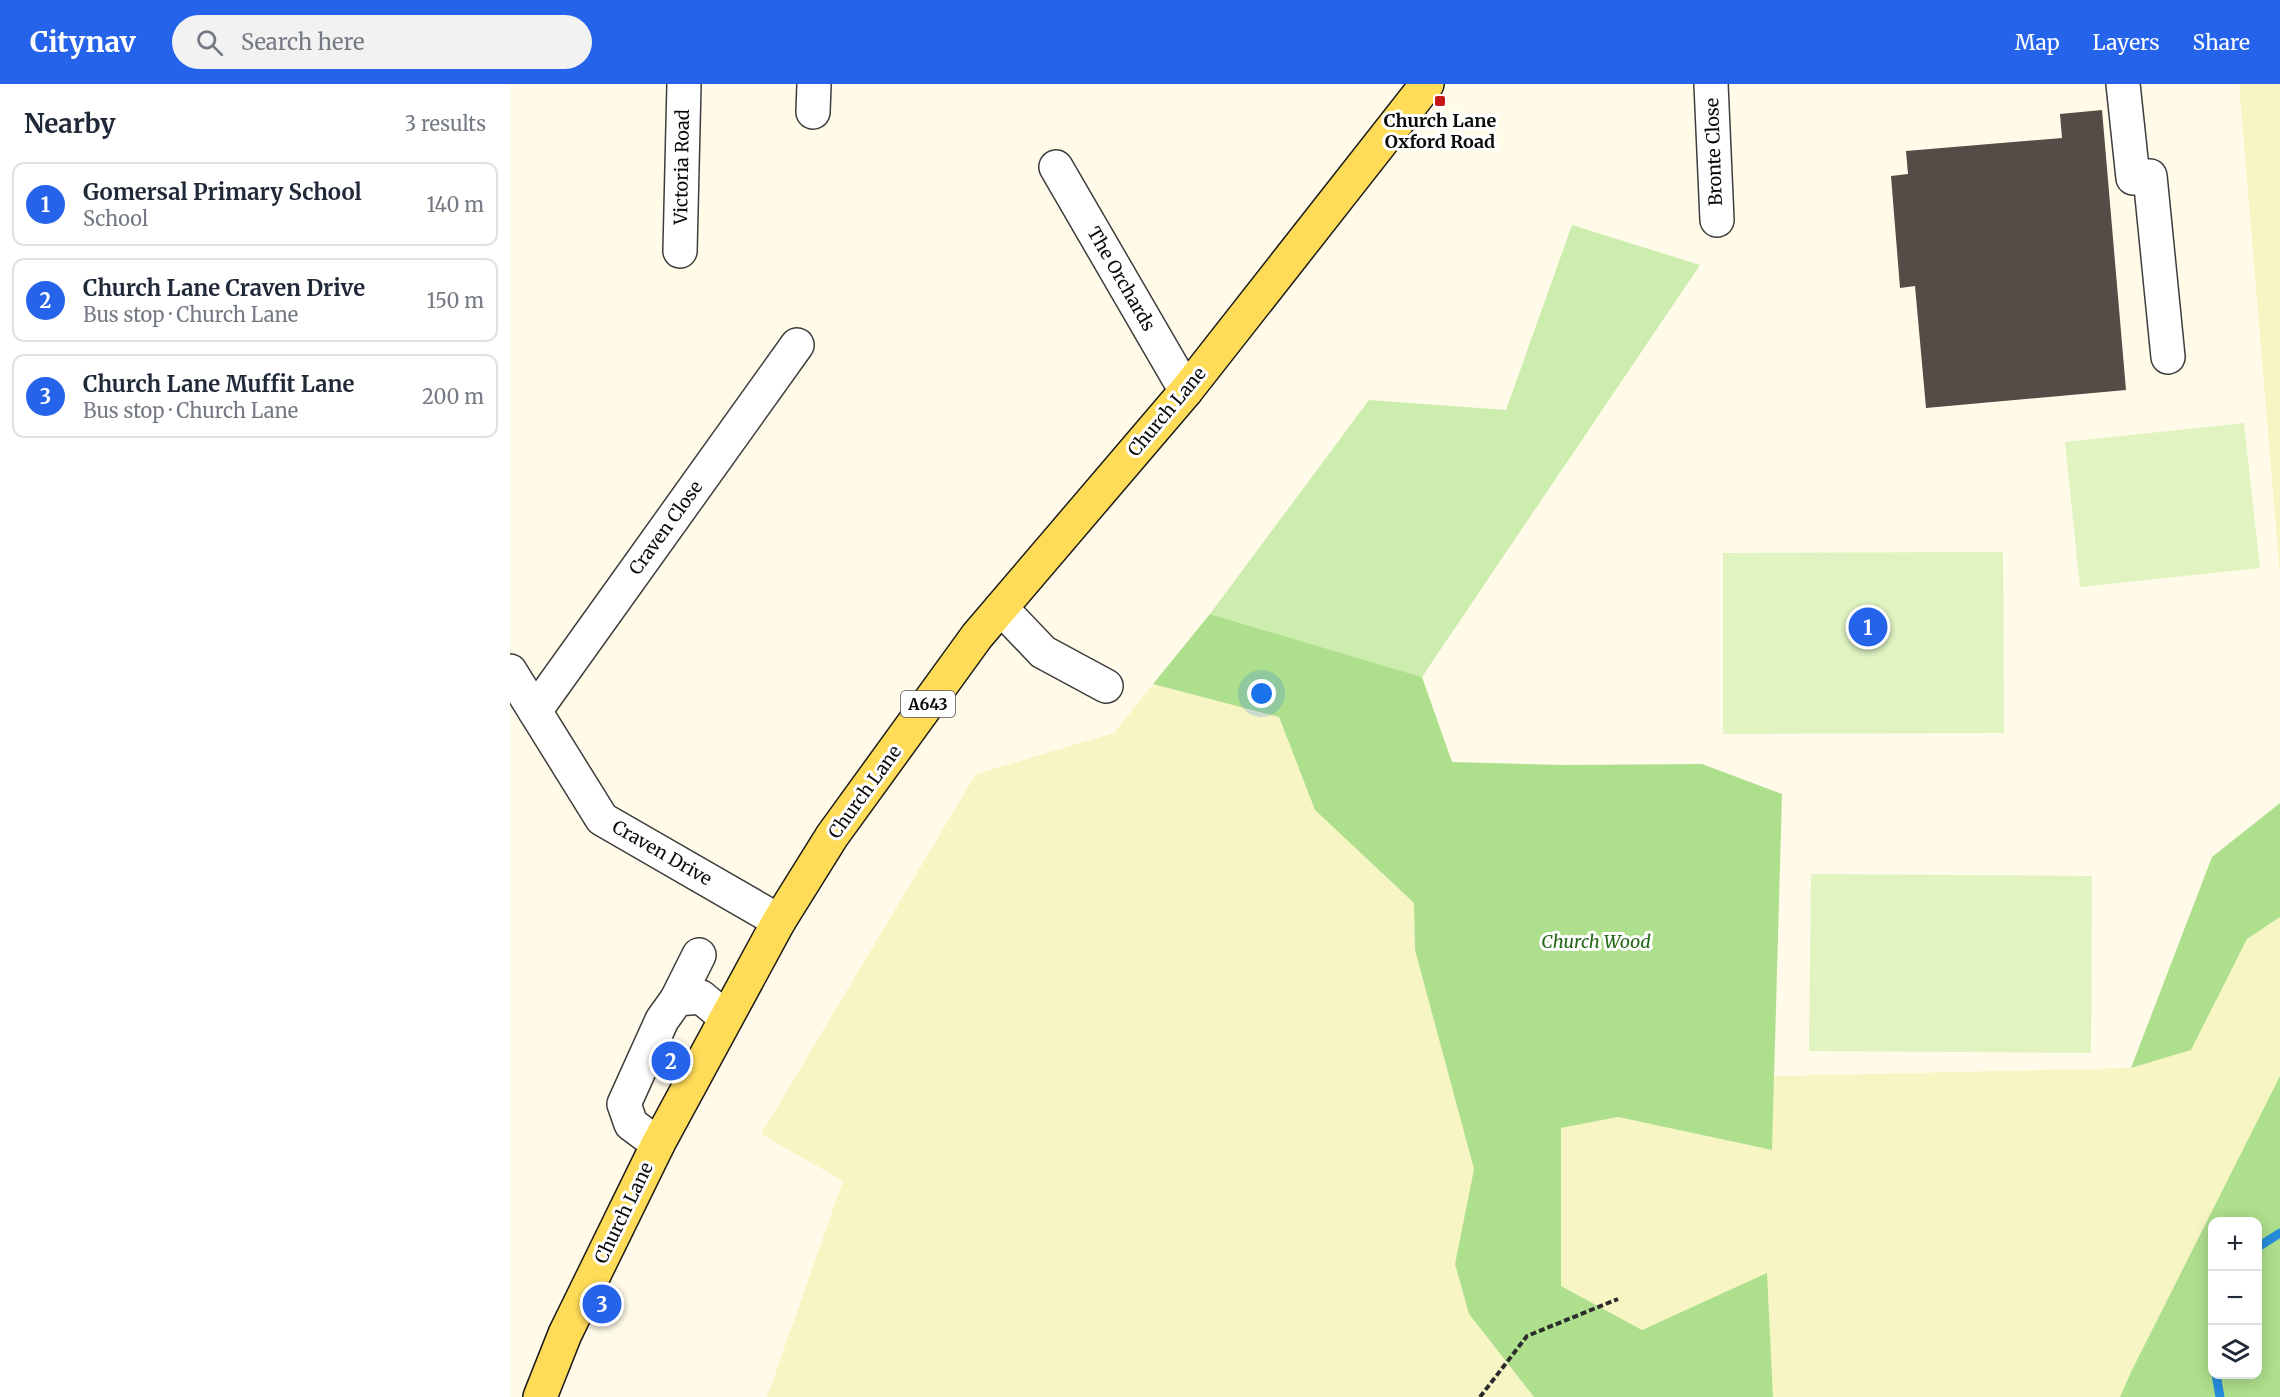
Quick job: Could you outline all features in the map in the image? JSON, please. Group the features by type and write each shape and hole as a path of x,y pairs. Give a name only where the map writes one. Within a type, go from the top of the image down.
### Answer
{"main road":[{"name":"Church Lane","path":"540,1397 565,1334 658,1144 779,921 832,836 977,636 1186,390 1426,84"}],"street":[{"name":"Victoria Road","path":"680,251 684,84"},
{"name":"Bronte Close","path":"1711,84 1717,220"},
{"path":"2122,84 2133,178 2150,177 2168,357"},
{"name":"The Orchards","path":"1056,166 1186,390"},
{"name":"Craven Close","path":"535,711 797,345"},
{"path":"1001,608 1043,652 1106,686"},
{"name":"Craven Drive","path":"510,671 602,819 779,921"},
{"path":"658,1144 631,1124 624,1104 662,1020 677,999 699,955"},
{"path":"677,999 701,996 726,1018"}],"path":[{"path":"1480,1397 1527,1336 1618,1299"}],"shaded area":[{"path":"2239,84 2280,84 2280,577"},
{"path":"1153,684 1279,717 1315,810 1414,903 1415,950 1474,1169 1455,1264 1469,1314 1534,1397 767,1397 843,1181 761,1134 976,774 1114,733"},
{"path":"2280,917 2280,1076 2120,1397 1773,1397 1767,1274 1642,1330 1561,1286 1561,1128 1618,1117 1771,1150 1774,1076 2131,1068 2191,1050 2247,939"}],"green space":[{"path":"1572,225 1700,265 1422,677 1210,614 1369,400 1506,410"},
{"path":"2244,423 2260,568 2080,587 2065,442"},
{"path":"2003,552 2004,733 1723,734 1723,553"},
{"name":"Church Wood","path":"1210,614 1422,677 1452,762 1564,765 1702,764 1782,794 1772,1150 1618,1117 1561,1128 1561,1286 1642,1330 1767,1273 1773,1397 1534,1397 1469,1314 1455,1264 1474,1169 1415,950 1414,903 1315,810 1279,717 1153,684"},
{"path":"2280,803 2280,917 2247,939 2191,1050 2131,1068 2212,857"},
{"path":"1811,874 2092,876 2091,1053 1809,1051"},
{"path":"2280,1076 2280,1397 2120,1397 2208,1219 2208,1379 2262,1379 2262,1217 2209,1217"}],"building":[{"path":"2102,110 2126,390 1926,408 1915,286 1900,288 1891,176 1908,174 1906,151 2062,138 2060,114"}],"waterway":[{"path":"2262,1244 2280,1233"},
{"path":"2217,1379 2220,1397"}],"place":[{"name":"Church Lane Oxford Road","path":"1440,101"},
{"name":"Gomersal Primary School","path":"1868,627"},
{"name":"Church Lane Craven Drive","path":"671,1061"},
{"name":"Church Lane Muffit Lane","path":"602,1304"}]}
